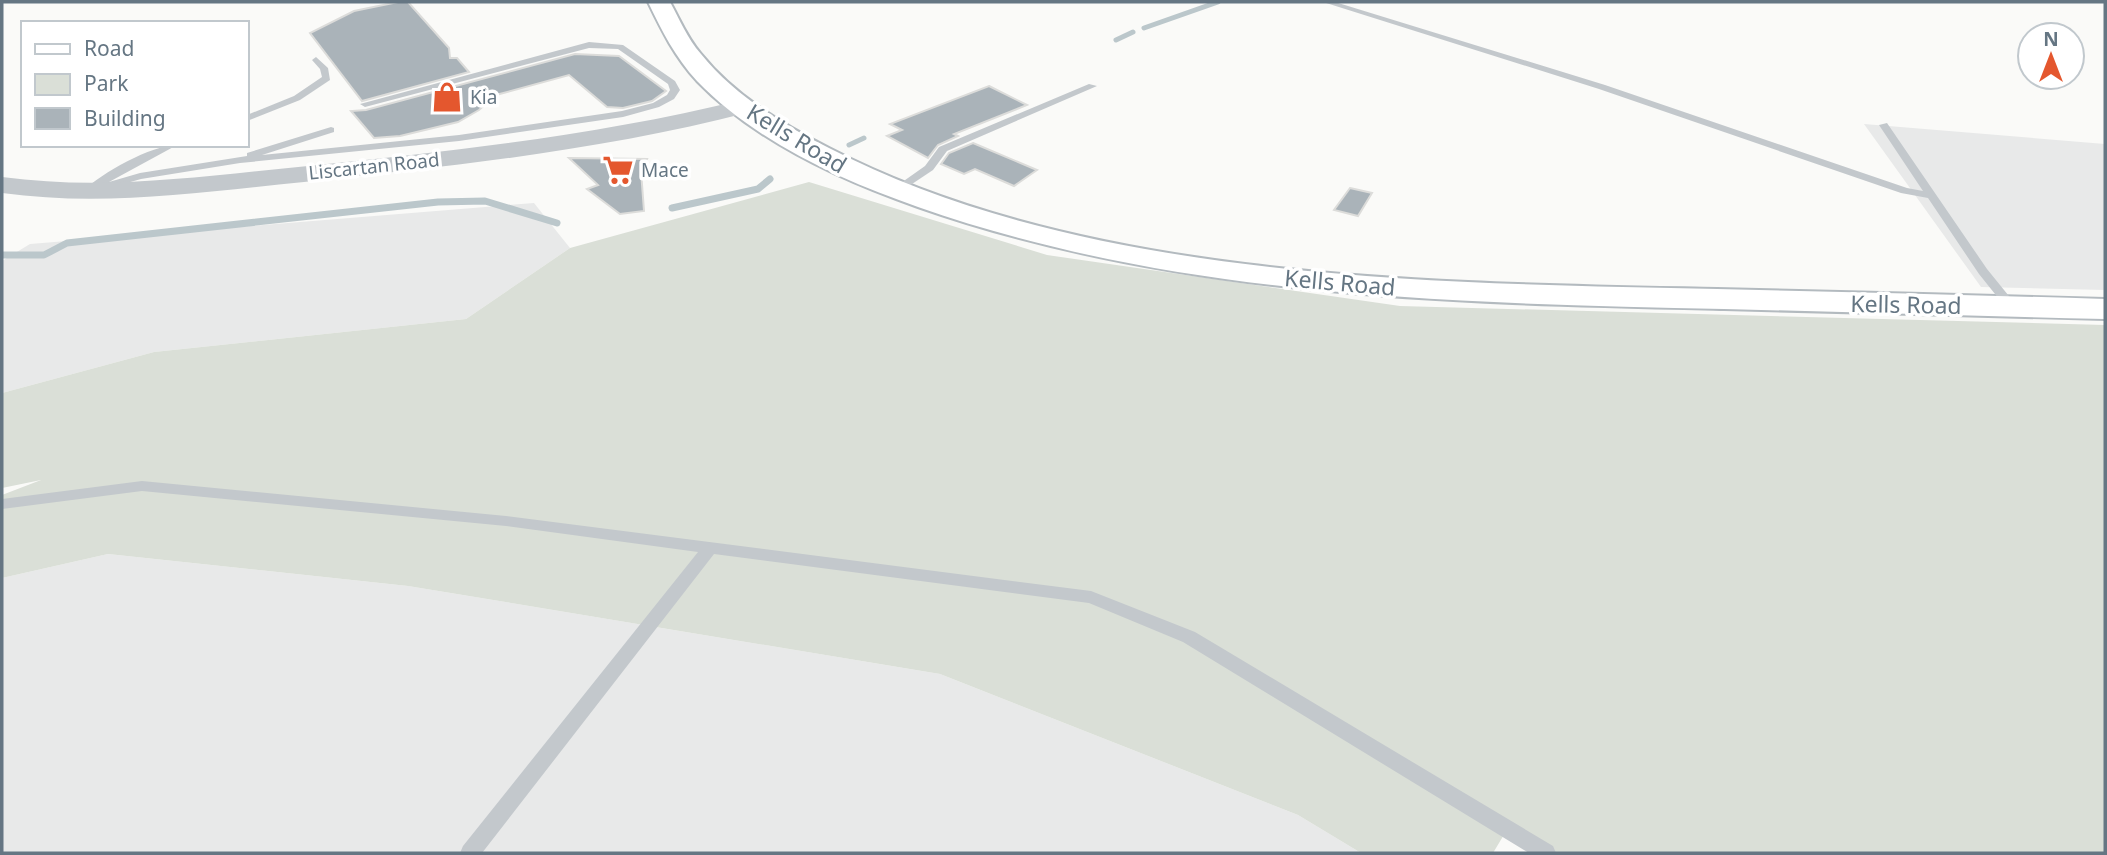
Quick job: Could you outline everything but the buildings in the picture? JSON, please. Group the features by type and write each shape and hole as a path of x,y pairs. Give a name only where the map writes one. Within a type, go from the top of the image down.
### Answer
{"main road":[{"name":"Kells Road","path":"659,2 680,44 742,107 782,134 841,167 896,190 1073,242 1143,258 1300,279 1556,296 2105,309"}],"street":[{"name":"Liscartan Road","path":"2,185 88,191 259,179 557,133 681,123 742,107"}],"lane":[{"path":"1328,2 1602,87 1905,191 1933,196"},
{"path":"88,191 140,176 240,160 459,138 557,133 656,105 671,97 675,90 672,83 620,47 589,45 365,104"},
{"path":"248,118 316,88 327,78 324,68 316,60"},
{"path":"896,190 929,168 943,149 1092,86"},
{"path":"1884,125 1983,271 2011,306"},
{"path":"240,160 259,151 331,130"},
{"path":"88,191 118,171 168,147"},
{"path":"2,504 142,486 506,521 1091,597 1189,637 1546,853"},
{"path":"470,853 709,548"}],"shaded area":[{"path":"1864,124 2105,144 2105,290 1981,287"},
{"path":"534,203 570,248 466,319 154,352 2,393 2,261 30,244"},
{"path":"108,554 408,586 940,674 1298,815 1361,853 2,853 2,578"}],"green space":[{"path":"809,182 1047,255 1400,306 2105,325 2105,853 1548,853 1505,833 1493,853 1361,853 1298,815 940,674 408,586 108,554 2,578 2,495 41,480 2,488 2,393 154,352 466,319 570,248"}],"waterway":[{"path":"1144,28 1218,2"},
{"path":"1116,40 1133,32"},
{"path":"849,145 864,138"},
{"path":"672,208 758,189 770,179"},
{"path":"2,255 44,255 67,243 438,202 485,201 557,223"}],"place":[{"name":"Kia","path":"447,97"},
{"name":"Mace","path":"618,170"}]}
